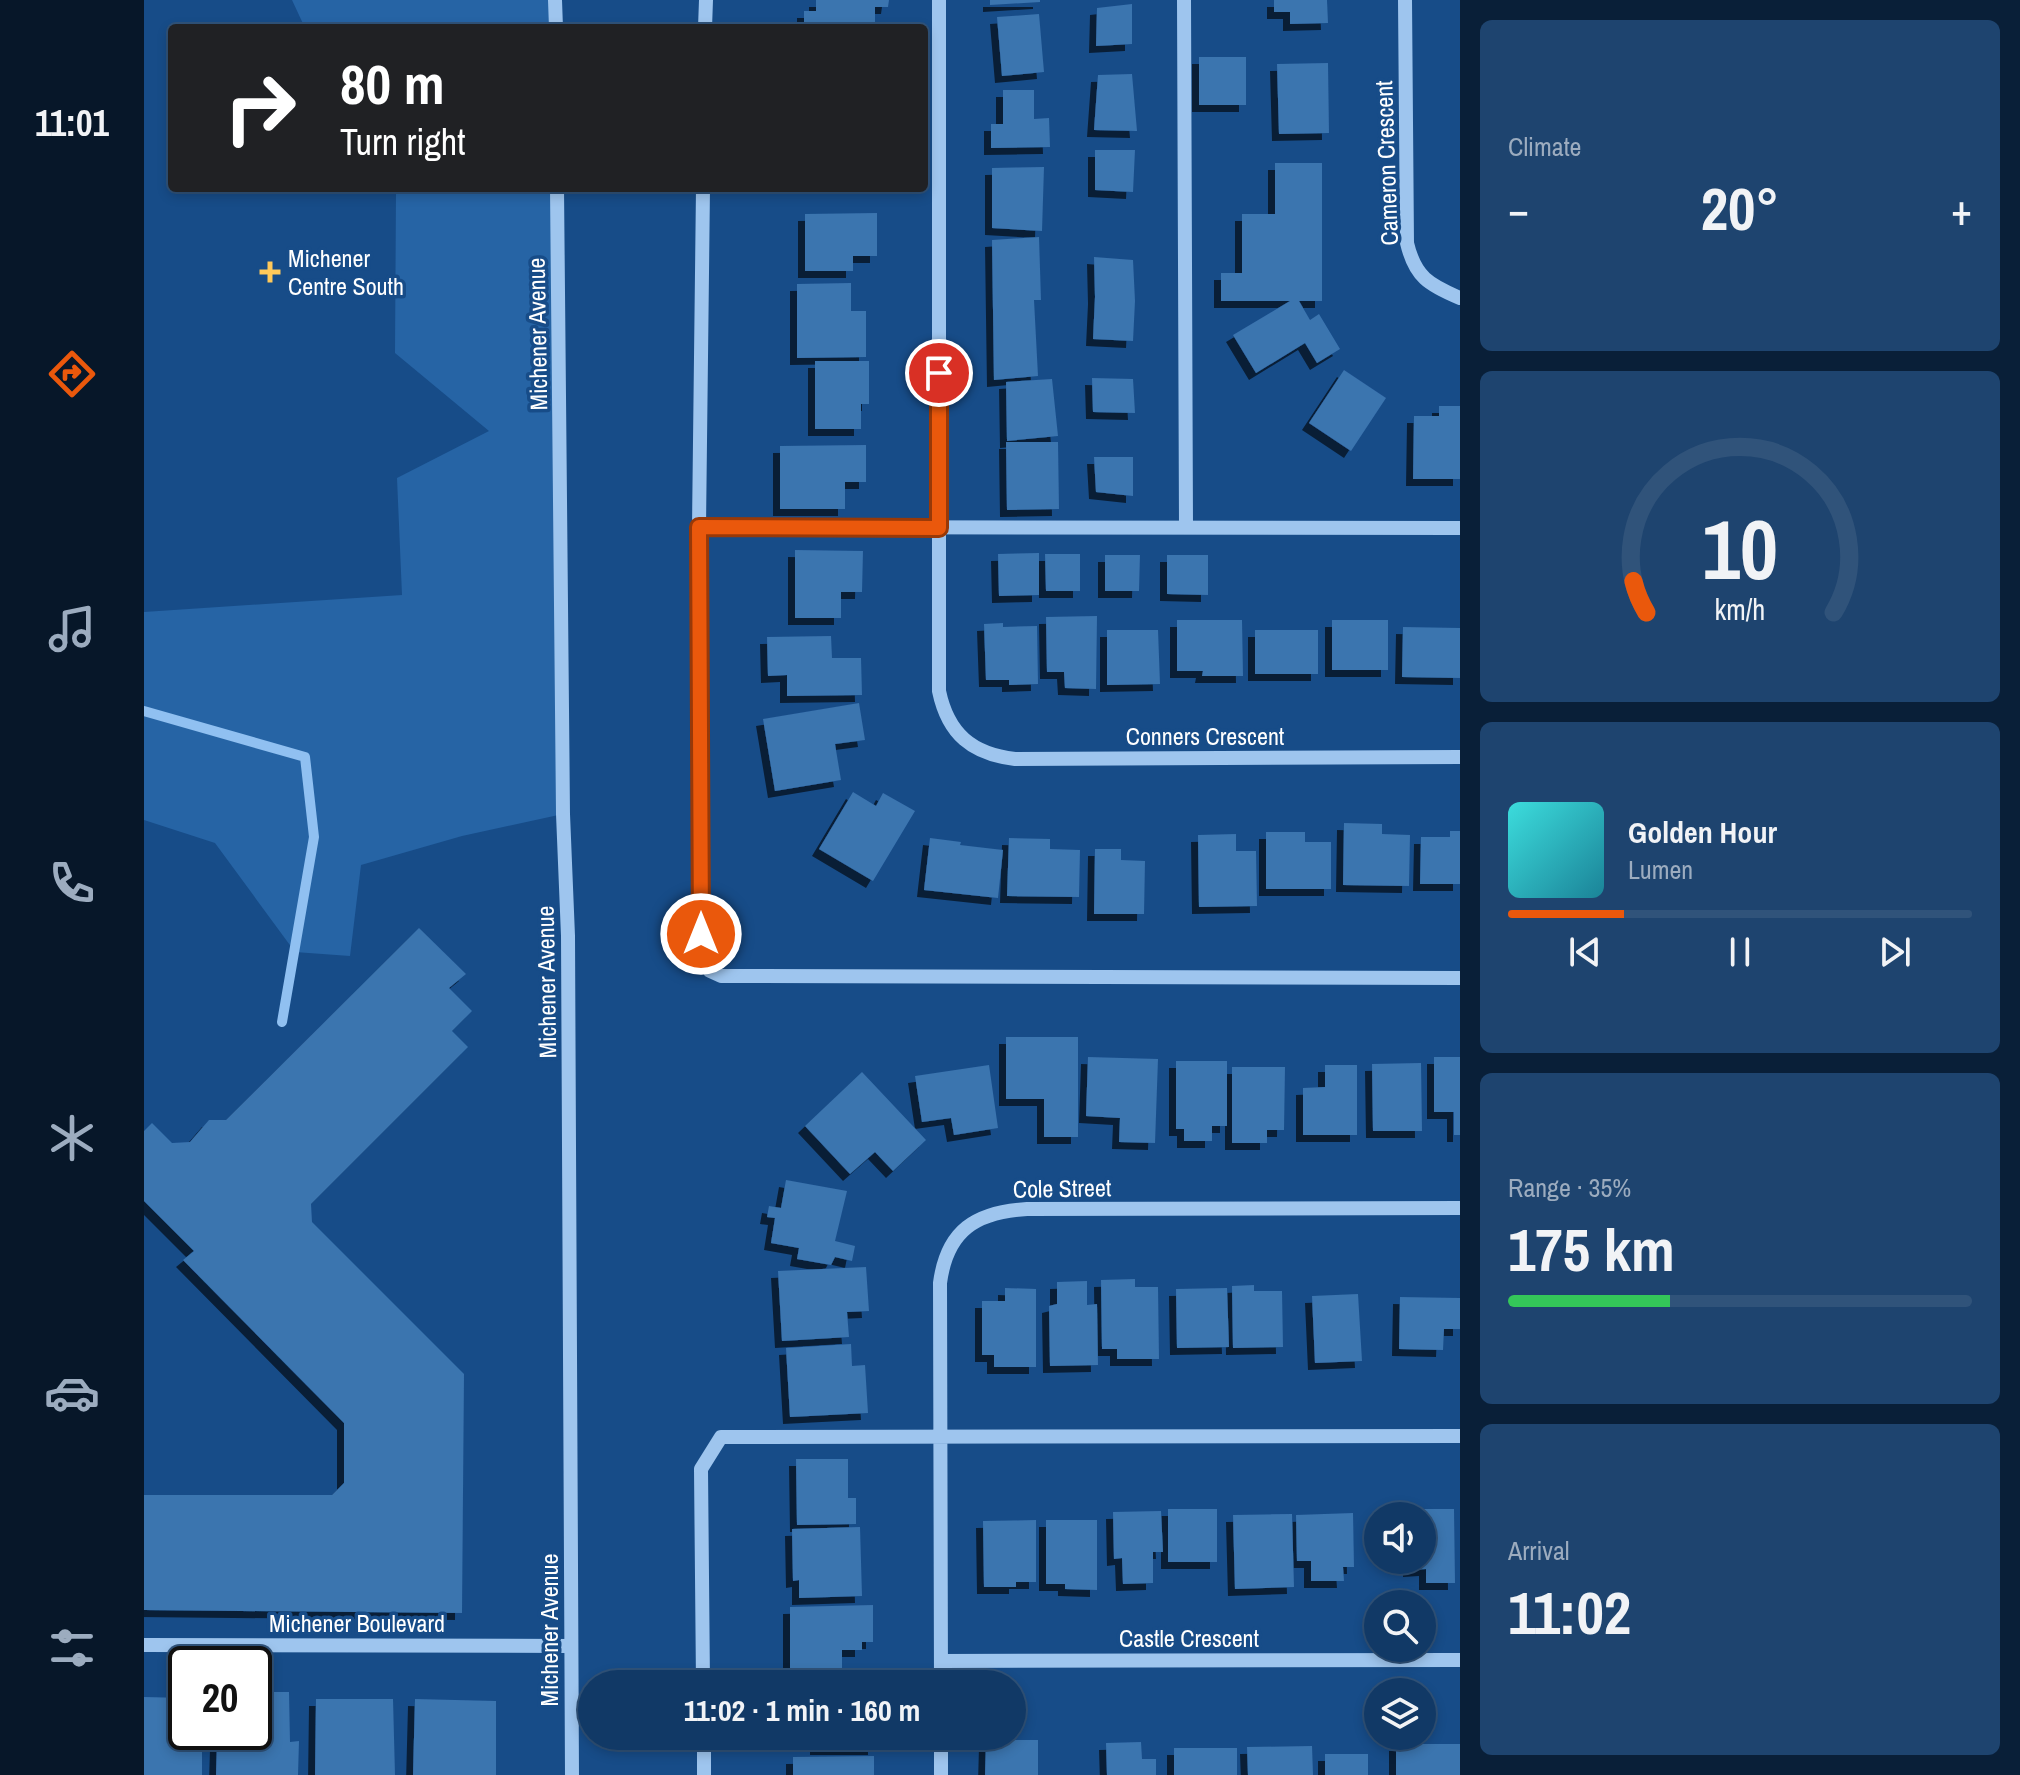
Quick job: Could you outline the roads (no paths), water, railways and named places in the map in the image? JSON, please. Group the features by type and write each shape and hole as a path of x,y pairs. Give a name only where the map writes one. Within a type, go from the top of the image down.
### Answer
{"street":[{"path":"555,0 556,24"},
{"path":"705,24 706,0"},
{"path":"939,0 939,528"},
{"path":"1184,0 1186,527"},
{"name":"Cameron Crescent","path":"1405,0 1407,243 1412,262 1424,280 1460,298"},
{"name":"Michener Avenue","path":"557,192 563,814 568,936 572,1775"},
{"path":"703,192 699,527 701,934 710,971 721,976 1460,978"},
{"path":"699,527 1460,528"},
{"name":"Conners Crescent","path":"939,528 939,691 943,713 974,749 994,757 1015,759 1460,757"},
{"name":"Cole Street","path":"941,1661 940,1283 950,1245 972,1222 991,1214 1027,1209 1460,1208"},
{"path":"703,1670 701,1469 721,1437 1460,1436"},
{"name":"Michener Boulevard","path":"144,1645 571,1646"},
{"name":"Castle Crescent","path":"941,1661 1460,1660"},
{"path":"941,1661 941,1670"},
{"path":"704,1750 704,1775"},
{"path":"941,1750 941,1775"}],"waterway":[{"path":"144,711 305,757 314,837 282,1022"}],"place":[{"name":"Michener Centre South","path":"270,272"}]}
